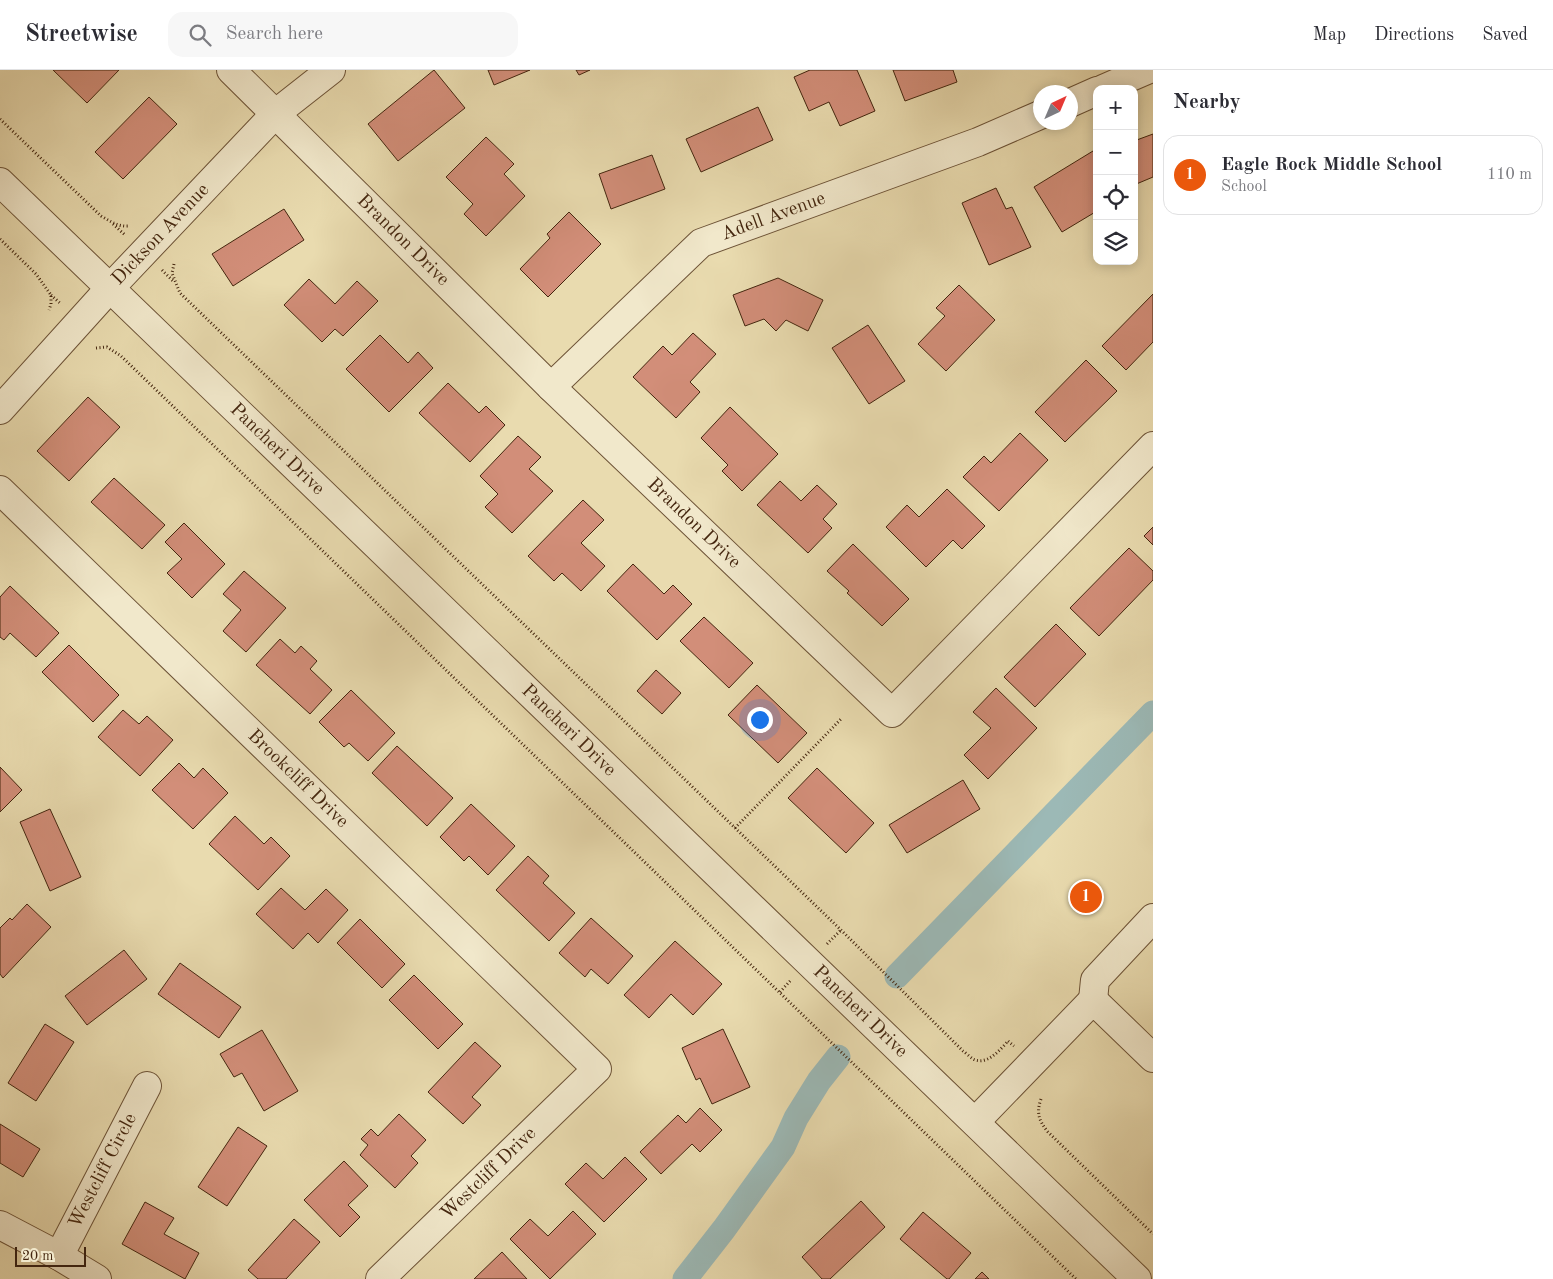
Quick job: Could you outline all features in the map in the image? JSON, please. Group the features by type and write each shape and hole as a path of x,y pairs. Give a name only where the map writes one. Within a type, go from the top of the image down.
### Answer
{"street":[{"name":"Brandon Drive","path":"231,70 551,388 892,713 1153,446"},
{"name":"Dickson Avenue","path":"0,410 110,288 275,114 331,70"},
{"path":"1112,85 1147,70"},
{"path":"1078,99 1093,93"},
{"name":"Adell Avenue","path":"551,388 701,243 978,142 1033,118"},
{"name":"Pancheri Drive","path":"0,182 1137,1279"},
{"name":"Brookcliff Drive","path":"0,490 597,1069"},
{"path":"975,1122 1093,1000 1095,980 1153,918"},
{"path":"1093,1000 1153,1058"},
{"name":"Westcliff Drive","path":"380,1279 597,1069"},
{"name":"Westcliff Circle","path":"59,1256 146,1086"},
{"path":"0,1225 59,1256 97,1279"}],"path":[{"path":"0,119 101,216 113,223 129,226"},
{"path":"0,239 36,274 51,294 49,310"},
{"path":"174,264 172,273 180,293 973,1059 980,1061 991,1057 1008,1041 1032,1062"},
{"path":"96,348 106,347 121,356 1076,1279"},
{"path":"735,828 842,718"},
{"path":"1041,1099 1038,1113 1040,1122 1048,1132 1153,1234"}],"building":[{"path":"53,70 119,70 87,103"},
{"path":"434,70 465,108 398,161 368,124"},
{"path":"488,70 530,70 494,85"},
{"path":"576,70 590,70 579,75"},
{"path":"810,70 857,70 875,111 840,126 829,102 809,111 794,77"},
{"path":"893,70 953,70 957,82 905,101"},
{"path":"149,97 177,124 123,179 95,152"},
{"path":"758,107 773,140 701,172 686,139"},
{"path":"1153,134 1153,177 1138,183 1138,175 1138,140"},
{"path":"486,137 514,164 504,174 525,196 486,236 464,214 473,204 446,177"},
{"path":"1093,151 1093,213 1062,232 1034,187"},
{"path":"652,155 665,189 611,209 599,174"},
{"path":"996,188 1006,209 1012,207 1031,247 989,265 962,203"},
{"path":"284,209 304,240 233,286 212,254"},
{"path":"569,212 601,244 548,297 520,269 550,238 547,234"},
{"path":"778,278 823,300 808,331 786,320 776,331 764,319 745,326 733,295"},
{"path":"309,279 335,304 357,281 378,301 343,336 335,329 322,342 284,305"},
{"path":"959,285 995,320 946,371 918,344 945,316 936,308"},
{"path":"1153,294 1153,342 1126,370 1102,346"},
{"path":"868,325 905,381 869,404 832,348"},
{"path":"693,333 716,354 690,382 700,392 676,418 633,377 663,346 672,355"},
{"path":"380,335 408,363 418,352 433,368 389,412 346,369"},
{"path":"1086,360 1117,391 1065,442 1035,412"},
{"path":"448,383 479,413 486,406 505,425 470,462 419,413"},
{"path":"88,397 120,427 69,481 37,451"},
{"path":"730,407 778,454 742,491 722,471 728,465 701,438"},
{"path":"1020,433 1048,460 999,511 963,477 984,456 991,463"},
{"path":"518,436 541,457 529,469 553,491 512,533 485,507 498,494 480,476"},
{"path":"114,478 165,525 142,549 91,502"},
{"path":"780,481 801,501 817,485 837,504 823,519 832,528 808,553 757,505"},
{"path":"947,489 985,526 962,549 953,540 926,567 886,527 907,505 919,517"},
{"path":"583,500 604,520 581,543 605,566 581,591 562,573 554,581 528,556"},
{"path":"184,523 225,564 192,598 167,573 182,559 165,542"},
{"path":"1153,527 1153,545 1144,536"},
{"path":"853,544 909,599 882,626 827,571"},
{"path":"1129,548 1153,571 1153,580 1099,636 1070,608"},
{"path":"633,564 664,594 673,585 692,604 657,640 607,591"},
{"path":"244,571 286,608 246,652 223,631 241,610 223,594"},
{"path":"10,586 59,633 36,657 10,633 4,640 0,637 0,597"},
{"path":"704,617 753,663 729,688 680,641"},
{"path":"1056,624 1086,654 1035,707 1004,677"},
{"path":"280,639 295,653 301,646 317,661 310,669 332,690 310,714 256,665"},
{"path":"69,645 119,695 93,722 42,672"},
{"path":"656,670 681,693 662,714 637,691"},
{"path":"757,685 807,733 778,763 728,715"},
{"path":"996,688 1037,728 988,779 964,755 991,728 973,712"},
{"path":"351,690 395,733 368,761 349,743 344,747 319,722"},
{"path":"123,710 139,724 147,716 173,740 140,776 98,737"},
{"path":"397,746 453,798 427,826 372,773"},
{"path":"179,763 194,778 203,768 228,793 193,829 152,790"},
{"path":"0,767 22,790 0,812"},
{"path":"817,768 874,823 846,853 788,798"},
{"path":"963,780 980,809 907,853 889,825"},
{"path":"471,804 515,846 488,875 469,856 464,861 440,837"},
{"path":"50,809 81,877 50,891 20,822"},
{"path":"235,816 264,844 271,837 290,856 258,890 209,844"},
{"path":"528,856 549,876 543,883 575,913 549,941 496,890"},
{"path":"281,888 305,910 326,889 348,910 318,943 308,933 293,949 256,914"},
{"path":"27,904 51,927 3,978 0,974 0,928 10,918 12,920"},
{"path":"591,918 633,956 608,984 591,969 585,977 559,953"},
{"path":"360,919 405,964 382,988 337,943"},
{"path":"675,941 722,984 693,1015 671,994 649,1018 624,995"},
{"path":"124,950 147,979 87,1025 65,996"},
{"path":"180,963 241,1007 219,1038 158,994"},
{"path":"414,975 463,1024 438,1049 389,1000"},
{"path":"45,1024 74,1042 36,1101 8,1083"},
{"path":"723,1029 750,1087 712,1104 700,1078 696,1080 682,1048"},
{"path":"262,1030 298,1091 264,1111 242,1073 234,1077 220,1054"},
{"path":"475,1042 501,1066 472,1097 481,1105 463,1124 428,1092"},
{"path":"700,1108 722,1130 700,1152 692,1144 661,1174 640,1152 678,1115 686,1123"},
{"path":"399,1114 426,1140 411,1156 418,1163 395,1188 360,1155 368,1145 361,1139 371,1129 378,1136"},
{"path":"0,1124 40,1149 23,1177 0,1163"},
{"path":"238,1127 267,1146 227,1206 198,1187"},
{"path":"625,1157 647,1179 604,1222 565,1184 586,1163 603,1179"},
{"path":"344,1161 368,1186 348,1205 360,1217 340,1237 304,1200"},
{"path":"861,1201 885,1227 830,1279 822,1279 802,1257"},
{"path":"145,1202 174,1218 164,1234 199,1253 185,1279 122,1244"},
{"path":"573,1211 596,1234 550,1279 510,1239 530,1219 548,1236"},
{"path":"923,1212 971,1253 949,1279 900,1239"},
{"path":"294,1219 320,1242 286,1279 258,1279 248,1270"},
{"path":"502,1252 527,1279 474,1279"},
{"path":"982,1272 989,1279 975,1279"}],"waterway":[{"path":"897,976 1153,713"},
{"path":"685,1279 724,1229 783,1147 796,1118 819,1081 838,1057"}],"place":[{"name":"Eagle Rock Middle School","path":"1086,897"}]}
